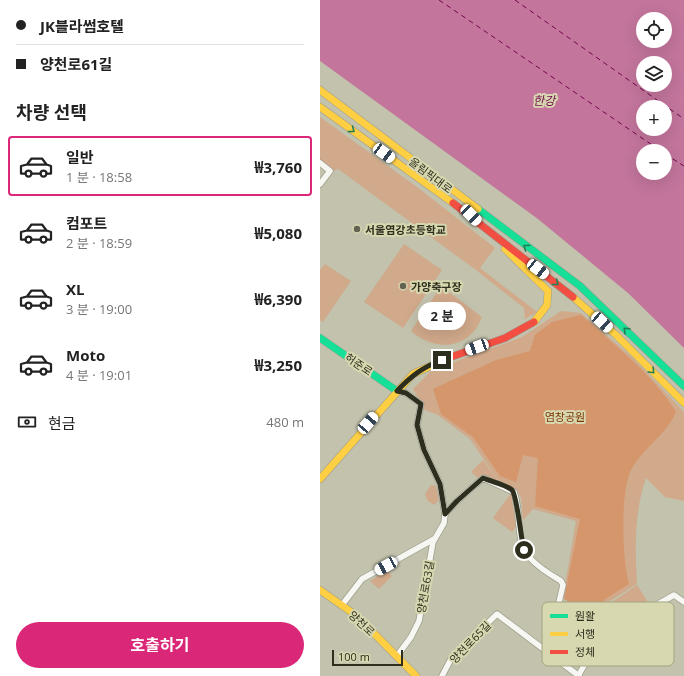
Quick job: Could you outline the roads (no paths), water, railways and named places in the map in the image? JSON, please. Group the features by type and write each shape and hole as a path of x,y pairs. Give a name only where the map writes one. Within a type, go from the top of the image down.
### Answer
{"main road":[{"name":"올림픽대로","path":"320,90 580,286 684,386"},
{"name":"올림픽대로","path":"320,107 471,215 572,296 622,340 684,403"},
{"path":"320,479 413,374 428,365 525,328 542,315 548,304 549,298 546,288 521,266 471,215"},
{"name":"허준로","path":"320,338 397,391"},
{"name":"양천로","path":"320,590 357,616 416,676"}],"street":[{"path":"320,163 330,171 320,184"},
{"name":"양천로63길","path":"397,391 406,393 421,404 417,425 424,450 440,484 445,514 444,523 434,539 419,621 411,637 397,656"},
{"name":"양천로63길","path":"445,514 483,478 514,492 516,498 520,538 524,550 532,560 561,581 563,585 559,602"},
{"name":"양천로","path":"342,605 362,579 409,555 434,539"},
{"path":"662,602 674,595 684,602"},
{"name":"양천로65길","path":"442,676 451,659 497,614 542,648"},
{"name":"양천로65길","path":"566,666 579,676"},
{"path":"579,676 585,666"}],"water":[{"name":"한강","path":"320,0 684,0 684,348 628,293 538,219 320,61"}],"place":[{"name":"서울염강초등학교","path":"357,229"},
{"name":"가양축구장","path":"403,286"}],"park label":[{"name":"염창공원","path":"565,416"}]}
